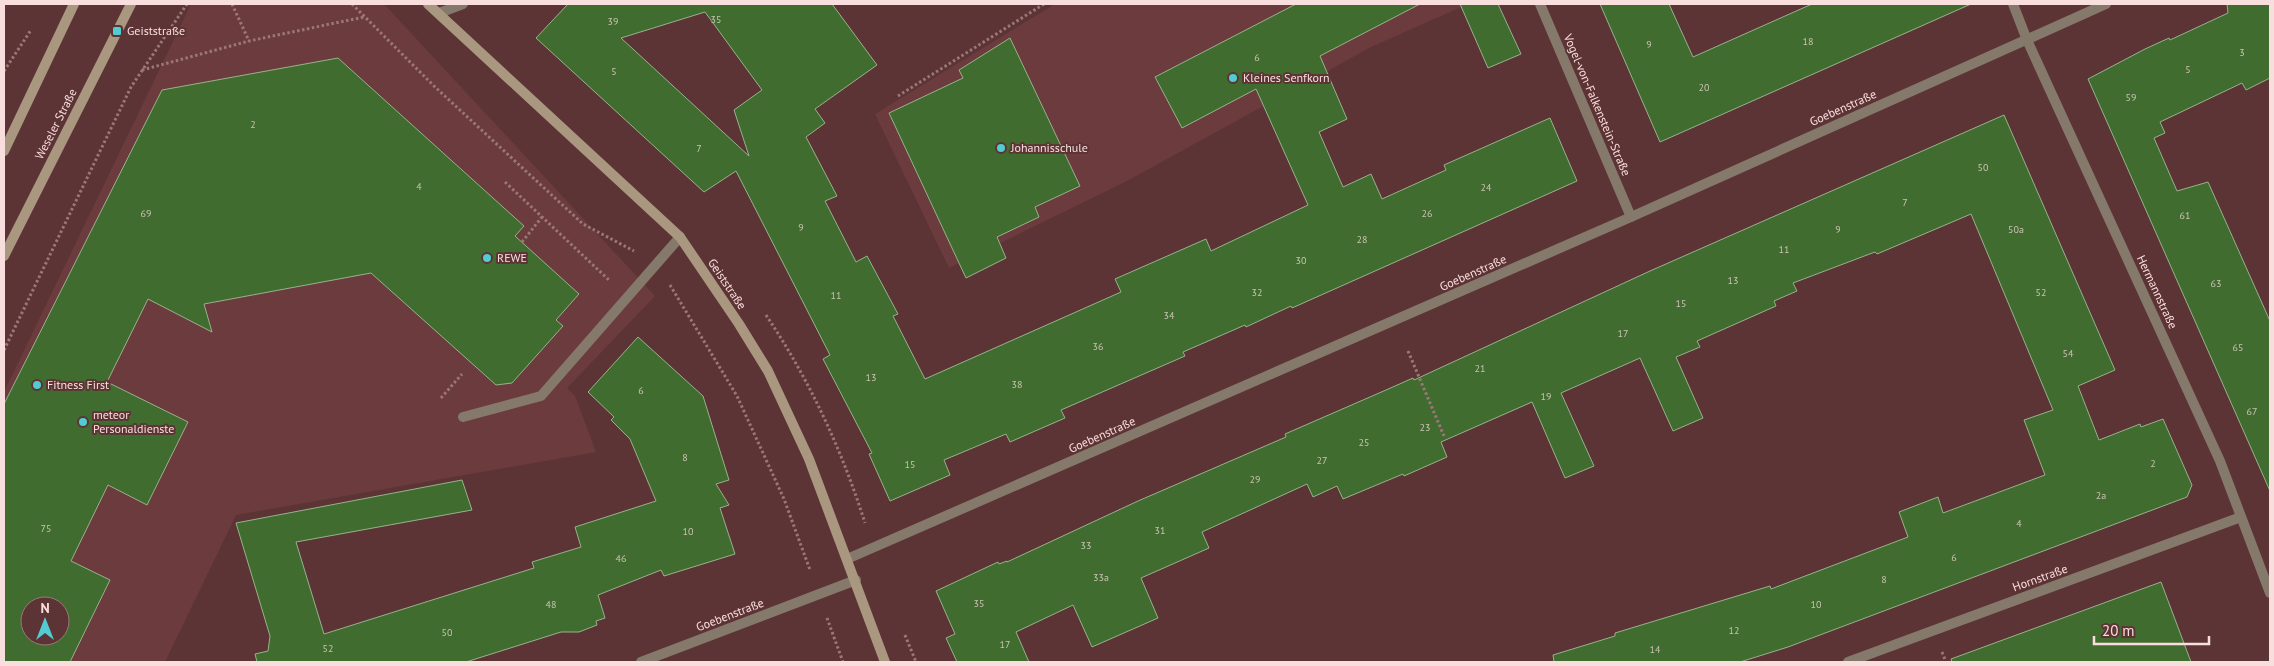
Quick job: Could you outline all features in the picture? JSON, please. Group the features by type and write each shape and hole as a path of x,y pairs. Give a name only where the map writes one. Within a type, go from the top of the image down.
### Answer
{"street":[{"path":"4,151 74,4"},
{"name":"Weseler Straße","path":"4,256 130,4"},
{"name":"Geiststraße","path":"428,4 680,237 739,324 768,371 809,459 856,580 885,662"},
{"path":"439,13 463,4"},
{"name":"Vogel-von-Falkenstein-Straße","path":"1540,4 1631,217"},
{"name":"Hermannstraße","path":"2013,4 2027,40 2220,461 2270,593"},
{"name":"Goebenstraße","path":"847,559 1631,217 2106,4"},
{"path":"463,417 541,396 680,237"},
{"name":"Hornstraße","path":"1848,662 2241,517"},
{"name":"Goebenstraße","path":"641,662 856,580"}],"path":[{"path":"4,350 130,87 187,4"},
{"path":"232,4 249,41"},
{"path":"898,96 1044,4"},
{"path":"142,70 249,41 364,17"},
{"path":"4,71 36,23"},
{"path":"505,182 628,297"},
{"path":"522,242 542,217"},
{"path":"1408,351 1444,436"},
{"path":"441,398 462,374"}],"shaded area":[{"path":"191,4 384,4 655,296 567,388 575,396 596,452 236,515 165,662 4,662 4,392"},
{"name":"Johannisschule","path":"1055,4 1468,4 1371,47 1127,181 949,268 875,114"}],"building":[{"path":"568,4 832,4 877,65 815,109 825,123 806,137 837,196 825,201 856,262 867,256 898,314 893,316 925,379 1121,292 1115,279 1206,239 1211,251 1308,205 1256,89 1182,128 1155,77 1296,4 1420,4 1320,56 1347,119 1319,132 1343,187 1371,174 1382,199 1446,170 1444,165 1550,118 1577,181 1292,308 1291,306 1246,327 1245,325 1183,352 1185,356 1061,410 1065,418 1010,442 1006,434 944,460 950,475 890,501 869,454 872,453 823,359 830,355 736,171 704,192 536,38","holes":["705,12 762,90 734,110 749,156 621,38"]},
{"path":"1460,4 1498,4 1521,54 1488,68"},
{"path":"1600,4 1669,4 1693,57 1812,4 1971,4 1660,142"},
{"path":"2227,4 2270,4 2270,78 2246,90 2242,83 2160,122 2165,133 2154,138 2177,191 2208,182 2270,321 2270,491 2088,79 2145,49 2169,38 2170,40 2228,13"},
{"path":"1010,38 1080,186 1035,207 1039,217 997,237 1006,258 966,278 889,113 963,78 959,70"},
{"path":"338,58 524,226 515,236 579,294 556,320 563,326 512,383 496,385 371,273 204,304 212,332 148,299 107,382 188,422 147,505 108,485 71,561 110,580 70,662 4,662 4,404 162,90"},
{"path":"2004,115 2115,370 2078,386 2099,440 2140,424 2141,427 2163,419 2192,485 2187,497 1788,647 1740,662 1554,662 1553,655 1615,636 1615,633 1770,586 1771,589 1908,537 1899,512 1938,497 1943,513 2045,475 2024,420 2053,410 1971,214 1877,254 1875,252 1793,283 1797,291 1774,301 1776,306 1697,341 1700,347 1676,357 1703,418 1673,431 1640,358 1561,393 1594,466 1565,478 1532,402 1441,442 1447,457 1404,476 1403,474 1343,499 1337,486 1313,497 1307,484 1202,532 1209,548 1141,578 1158,618 1092,647 1073,605 1016,632 1029,662 957,662 946,638 955,634 936,591 998,562 999,564 1007,562 1138,501 1286,437 1285,434 1413,378 1414,380 1650,271"},
{"path":"638,337 703,396 729,480 716,484 729,505 720,508 735,554 664,576 661,570 598,595 605,618 596,621 597,625 579,632 561,632 466,662 257,662 255,654 268,651 270,636 236,523 462,480 472,510 296,542 324,634 534,568 532,562 581,547 575,527 656,501 630,439 611,420 614,417 588,392"},
{"path":"2161,582 2191,662 1952,662 1951,659"}],"place":[{"name":"Geiststraße","path":"117,31"},
{"name":"Kleines Senfkorn","path":"1233,78"},
{"name":"Johannisschule","path":"1001,148"},
{"name":"REWE","path":"487,258"},
{"name":"Fitness First","path":"37,385"},
{"name":"meteor Personaldienste","path":"83,422"}]}
